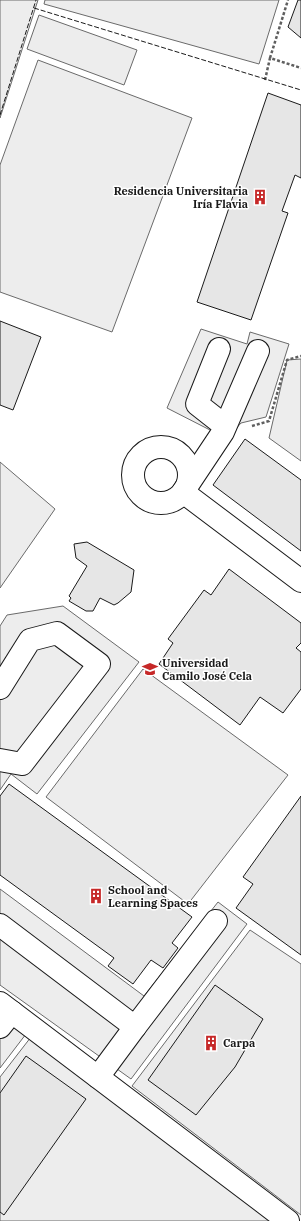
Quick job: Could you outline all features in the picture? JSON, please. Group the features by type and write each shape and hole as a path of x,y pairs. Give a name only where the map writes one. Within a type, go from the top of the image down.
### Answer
{"lane":[{"path":"219,349 197,404 225,426"},
{"path":"258,351 225,426 183,492 301,581"},
{"path":"0,688 30,640 58,633 99,664 22,764 0,760"},
{"path":"98,1077 216,921"},
{"path":"0,925 135,1027"},
{"path":"4,1014 98,1077 288,1221"}],"path":[{"path":"265,80 270,58 288,0"},
{"path":"270,58 301,68"}],"shaded area":[{"path":"0,0 38,0 0,118"},
{"path":"45,0 279,0 259,64 44,4"},
{"path":"39,15 137,50 124,85 27,49"},
{"path":"38,60 192,118 112,332 0,292 0,165"},
{"path":"201,329 247,344 250,332 289,344 266,417 241,423 233,432 210,430 167,408"},
{"path":"301,359 301,461 269,438 287,360"},
{"path":"0,462 55,509 0,588"},
{"path":"63,606 139,662 37,794 11,774 0,790 0,626 7,615"},
{"path":"143,669 288,775 188,904 46,797"},
{"path":"0,889 144,996 218,902 247,924 131,1079 0,985"},
{"path":"250,930 301,964 301,1215 132,1086"},
{"path":"0,1015 26,1034 0,1068"},
{"path":"31,1037 270,1221 0,1221 0,1077"}],"building":[{"path":"298,0 301,0 301,38 288,27"},
{"name":"Residencia Universitaria Iría Flavia","path":"268,93 301,105 301,178 295,175 282,211 288,213 251,320 197,302"},
{"path":"0,321 41,337 13,410 0,405"},
{"path":"245,439 301,480 301,551 213,485"},
{"path":"87,542 134,570 131,592 114,605 100,598 93,611 86,611 69,601 71,598 69,596 87,566 76,558 74,544"},
{"path":"229,569 301,623 301,643 296,648 301,652 301,689 283,713 260,697 240,725 159,664 173,643 168,639 204,590 211,595"},
{"name":"School and Learning Spaces","path":"9,784 192,917 172,943 178,948 163,968 151,960 133,984 108,966 114,958 0,875 0,796"},
{"path":"301,796 301,955 236,908 253,884 243,877"},
{"name":"Carpa","path":"215,985 263,1019 235,1067 196,1115 148,1080"},
{"path":"26,1056 86,1099 4,1215 0,1212 0,1093"}],"fence":[{"path":"0,115 36,0"},
{"path":"34,8 301,90"}],"place":[{"name":"Residencia Universitaria Iría Flavia","path":"260,197"},
{"name":"Universidad Camilo José Cela","path":"150,669"},
{"name":"School and Learning Spaces","path":"96,896"},
{"name":"Carpa","path":"211,1043"}]}
